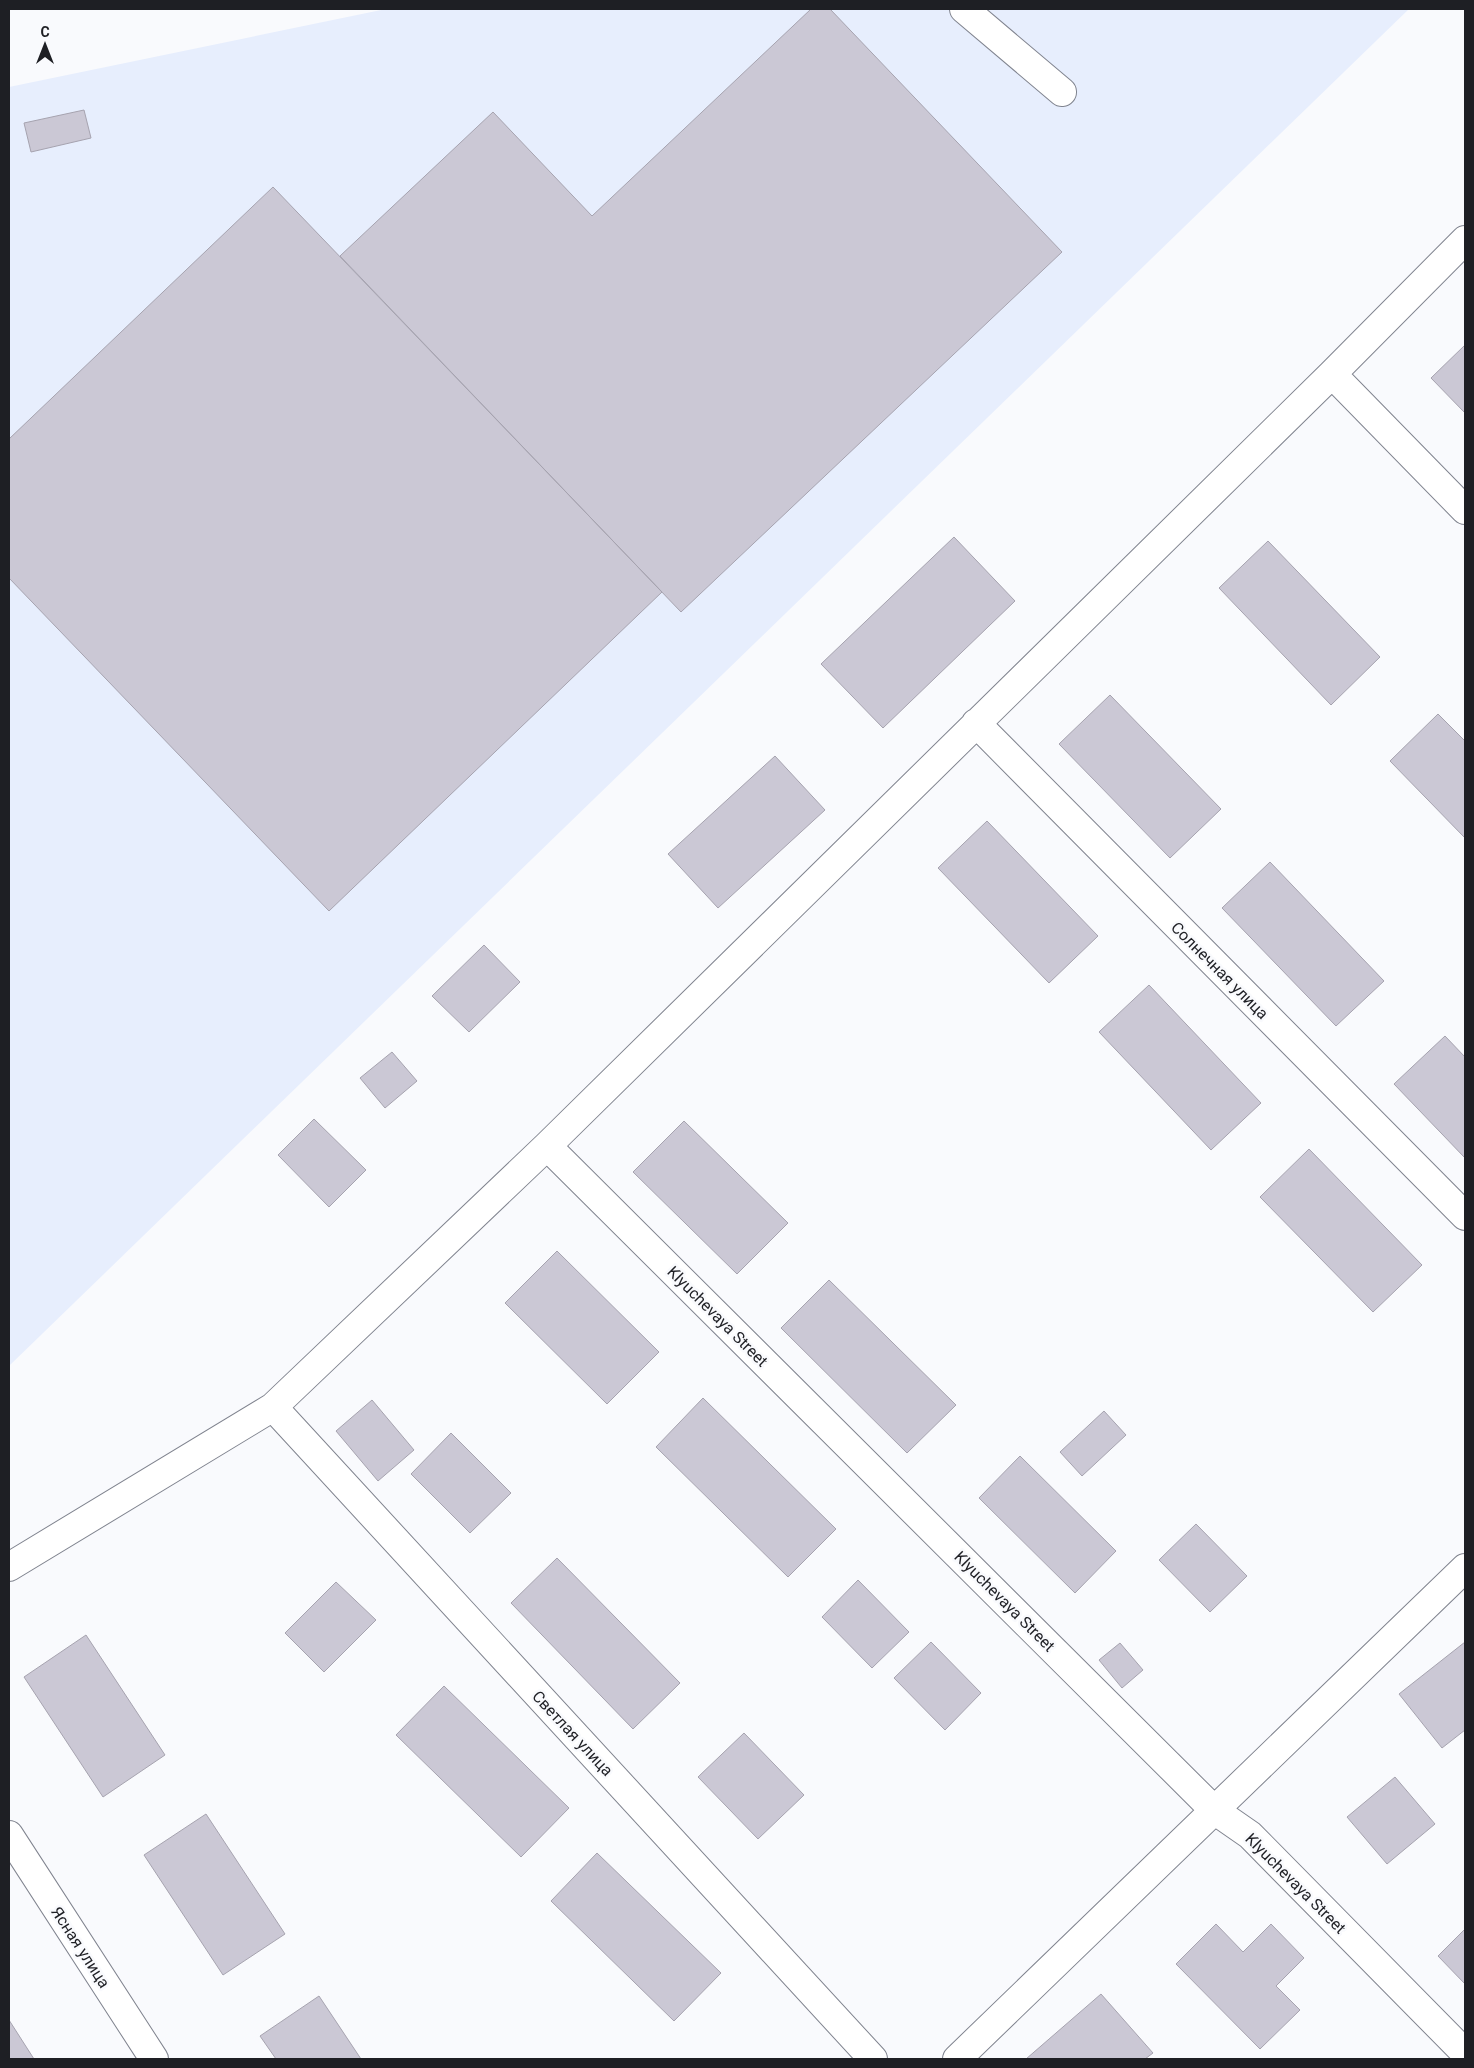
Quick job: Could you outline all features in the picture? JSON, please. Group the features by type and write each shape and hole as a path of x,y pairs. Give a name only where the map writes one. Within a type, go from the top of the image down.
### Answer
{"street":[{"path":"964,9 1062,92"},
{"path":"9,1567 273,1407 547,1146 1332,374 1465,240"},
{"path":"1332,374 1465,510"},
{"name":"Солнечная улица","path":"976,723 1465,1216"},
{"name":"Klyuchevaya Street","path":"547,1146 1214,1810 1250,1835 1465,2054"},
{"name":"Светлая улица","path":"273,1407 873,2059"},
{"path":"958,2059 1465,1568"},
{"name":"Ясная улица","path":"9,1836 154,2059"}],"shaded area":[{"path":"386,9 1409,9 9,1366 9,87"}],"building":[{"path":"811,9 830,9 1062,252 681,612 340,256 493,112 592,216"},
{"path":"84,110 91,138 31,152 24,123"},
{"path":"273,187 662,592 329,911 9,578 9,439"},
{"path":"1465,345 1465,413 1431,378"},
{"path":"954,537 1015,601 883,728 821,664"},
{"path":"1268,541 1380,657 1331,705 1219,588"},
{"path":"1110,695 1221,809 1170,858 1059,744"},
{"path":"1438,714 1465,741 1465,838 1390,761"},
{"path":"775,756 825,810 718,908 668,854"},
{"path":"987,821 1098,936 1049,983 938,868"},
{"path":"1270,862 1384,981 1336,1026 1222,908"},
{"path":"484,945 520,982 469,1032 432,996"},
{"path":"1149,985 1261,1103 1211,1150 1099,1032"},
{"path":"1445,1036 1465,1057 1465,1158 1394,1084"},
{"path":"392,1052 417,1081 385,1108 360,1078"},
{"path":"314,1119 366,1170 329,1207 278,1155"},
{"path":"684,1121 788,1223 737,1274 633,1172"},
{"path":"1309,1149 1422,1265 1373,1312 1260,1197"},
{"path":"557,1251 659,1352 607,1404 505,1303"},
{"path":"829,1280 956,1405 907,1453 781,1328"},
{"path":"703,1398 836,1529 788,1577 656,1447"},
{"path":"372,1400 414,1450 378,1481 336,1431"},
{"path":"1104,1411 1126,1435 1082,1476 1060,1452"},
{"path":"451,1433 511,1493 470,1533 411,1474"},
{"path":"1020,1456 1116,1551 1075,1593 979,1498"},
{"path":"1196,1524 1247,1576 1210,1612 1159,1560"},
{"path":"557,1558 680,1683 633,1729 511,1603"},
{"path":"858,1580 909,1632 872,1668 822,1617"},
{"path":"336,1582 376,1620 324,1672 285,1633"},
{"path":"86,1635 165,1755 103,1797 24,1677"},
{"path":"931,1642 981,1693 945,1730 894,1678"},
{"path":"1465,1642 1465,1730 1442,1748 1399,1694"},
{"path":"1120,1643 1143,1670 1122,1688 1099,1660"},
{"path":"444,1686 569,1808 521,1857 396,1735"},
{"path":"744,1733 804,1795 758,1839 698,1777"},
{"path":"1395,1777 1435,1824 1387,1864 1347,1817"},
{"path":"206,1814 285,1934 223,1975 144,1855"},
{"path":"597,1853 721,1973 674,2021 551,1901"},
{"path":"1216,1924 1243,1952 1271,1924 1304,1958 1276,1986 1300,2010 1260,2049 1176,1964"},
{"path":"1465,1929 1465,1984 1438,1956"},
{"path":"1101,1994 1153,2053 1145,2059 1026,2059"},
{"path":"319,1996 361,2059 276,2059 260,2036"},
{"path":"9,2020 34,2059 9,2059"}]}
